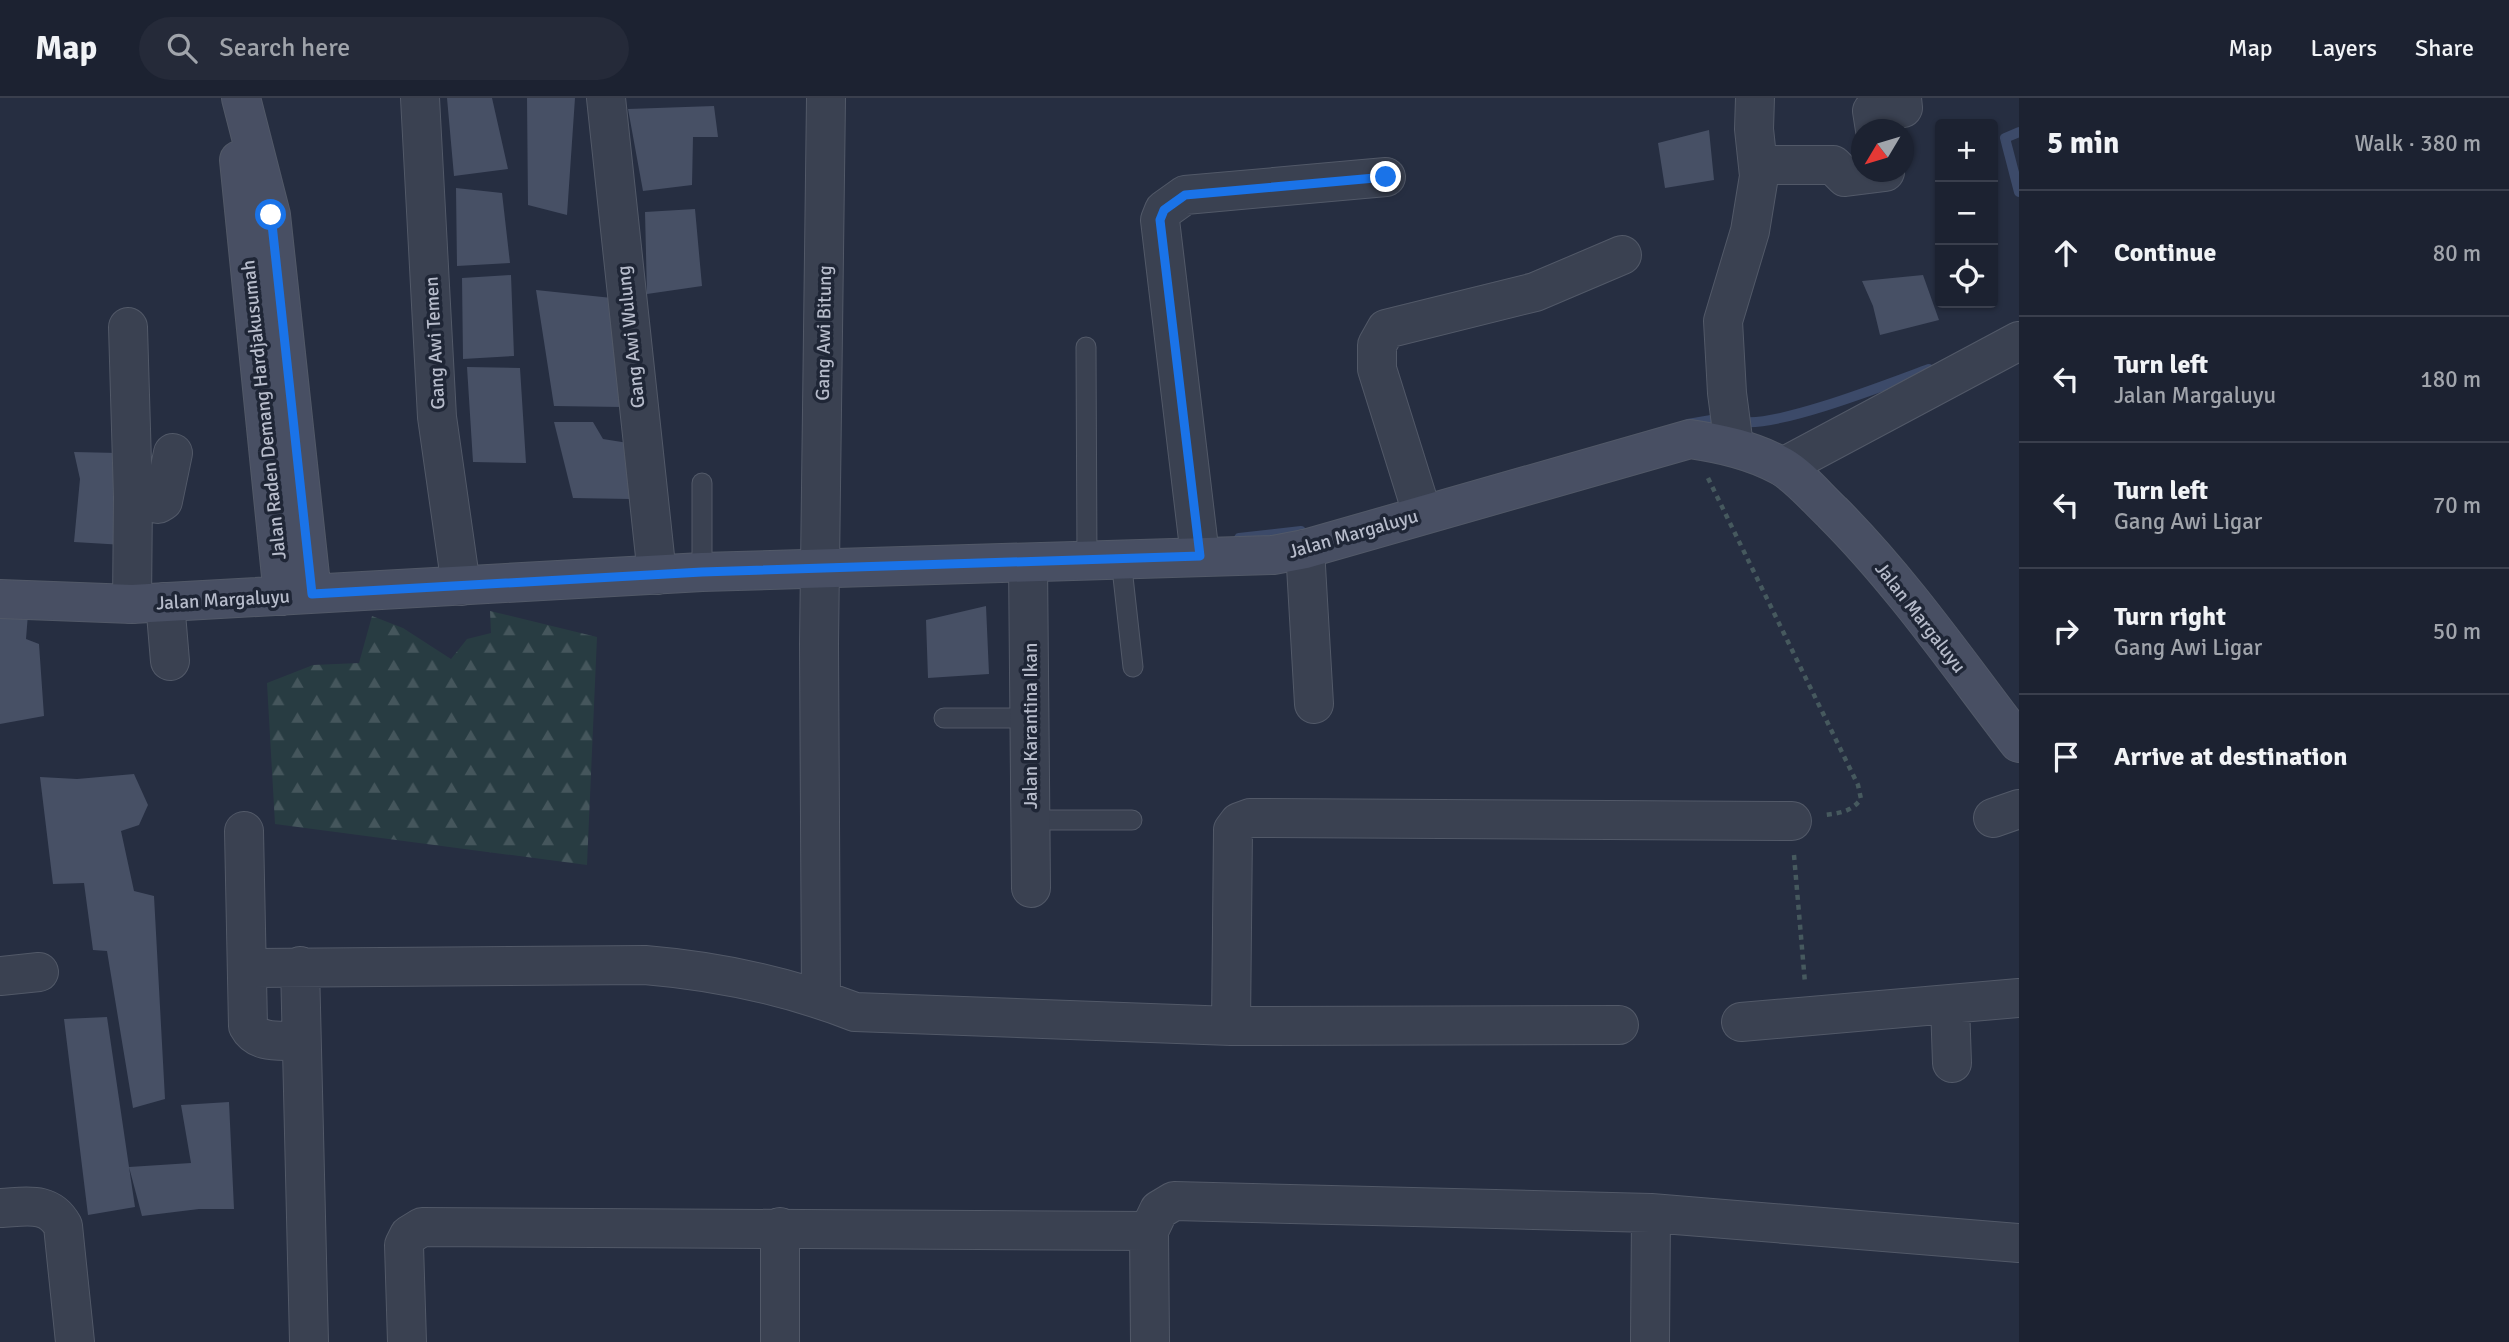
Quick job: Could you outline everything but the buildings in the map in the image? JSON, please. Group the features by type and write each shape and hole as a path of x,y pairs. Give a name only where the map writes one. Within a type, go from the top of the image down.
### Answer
{"main road":[{"name":"Jalan Raden Demang Hardjakusumah","path":"239,98 243,218 298,595"},
{"name":"Jalan Margaluyu","path":"0,599 148,603 702,572 1273,555 1305,549 1422,513 1690,439 1734,446 1783,467 1854,534 1907,597 2019,743"}],"street":[{"name":"Gang Awi Temen","path":"420,98 437,418 461,586"},
{"name":"Gang Awi Wulung","path":"606,98 657,575"},
{"name":"Gang Awi Bitung","path":"821,999 821,569 826,98"},
{"path":"1734,446 1727,393 1723,321 1750,231 1759,176 1754,129 1755,98"},
{"path":"1873,119 1871,111 1903,108 1902,98"},
{"path":"1758,165 1833,165 1845,177 1851,176"},
{"path":"1200,556 1160,220 1164,210 1185,195 1386,177"},
{"path":"1422,513 1377,369 1377,345 1386,330 1535,292 1622,256"},
{"path":"128,327 134,497 148,603 170,661"},
{"path":"1783,467 2019,341"},
{"path":"134,497 158,504 163,501 173,453"},
{"path":"1305,549 1314,704"},
{"name":"Jalan Karantina Ikan","path":"1028,563 1031,888"},
{"path":"1231,1026 1233,830 1239,822 1250,818 1791,821"},
{"path":"244,831 248,1026 253,1035 262,1040 300,1041"},
{"path":"248,968 645,965 702,969 821,999 855,1012 1231,1026 1619,1025"},
{"path":"300,966 309,1342"},
{"path":"0,976 39,972"},
{"path":"1741,1022 2019,998"},
{"path":"1950,1005 1952,1063"},
{"path":"1150,1342 1149,1231 1159,1210 1174,1201 1651,1213 2019,1243"},
{"path":"0,1208 43,1206 57,1215 63,1226 75,1342"},
{"path":"1650,1342 1651,1213"},
{"path":"407,1342 404,1245 409,1235 422,1227 1149,1231"},
{"path":"780,1227 780,1342"}],"lane":[{"path":"1086,348 1104,560 1133,667"},
{"path":"702,483 702,572"},
{"path":"944,718 1030,718"},
{"path":"1030,820 1132,820"}],"path":[{"path":"1690,439 1858,785 1861,799 1849,811 1791,821 1808,1017"}],"green space":[{"path":"490,611 597,637 587,865 275,824 267,683 313,665 359,663 372,616 403,628 451,659 467,639 491,633"}],"waterway":[{"path":"2019,132 2005,138 2019,192"},
{"path":"1745,422 1810,411 1929,369"},
{"path":"1688,424 1717,419"},
{"path":"1239,538 1301,531"}],"route":[{"path":"271,215 312,594 702,572 1200,556 1160,220 1164,210 1185,195 1386,177"}]}
